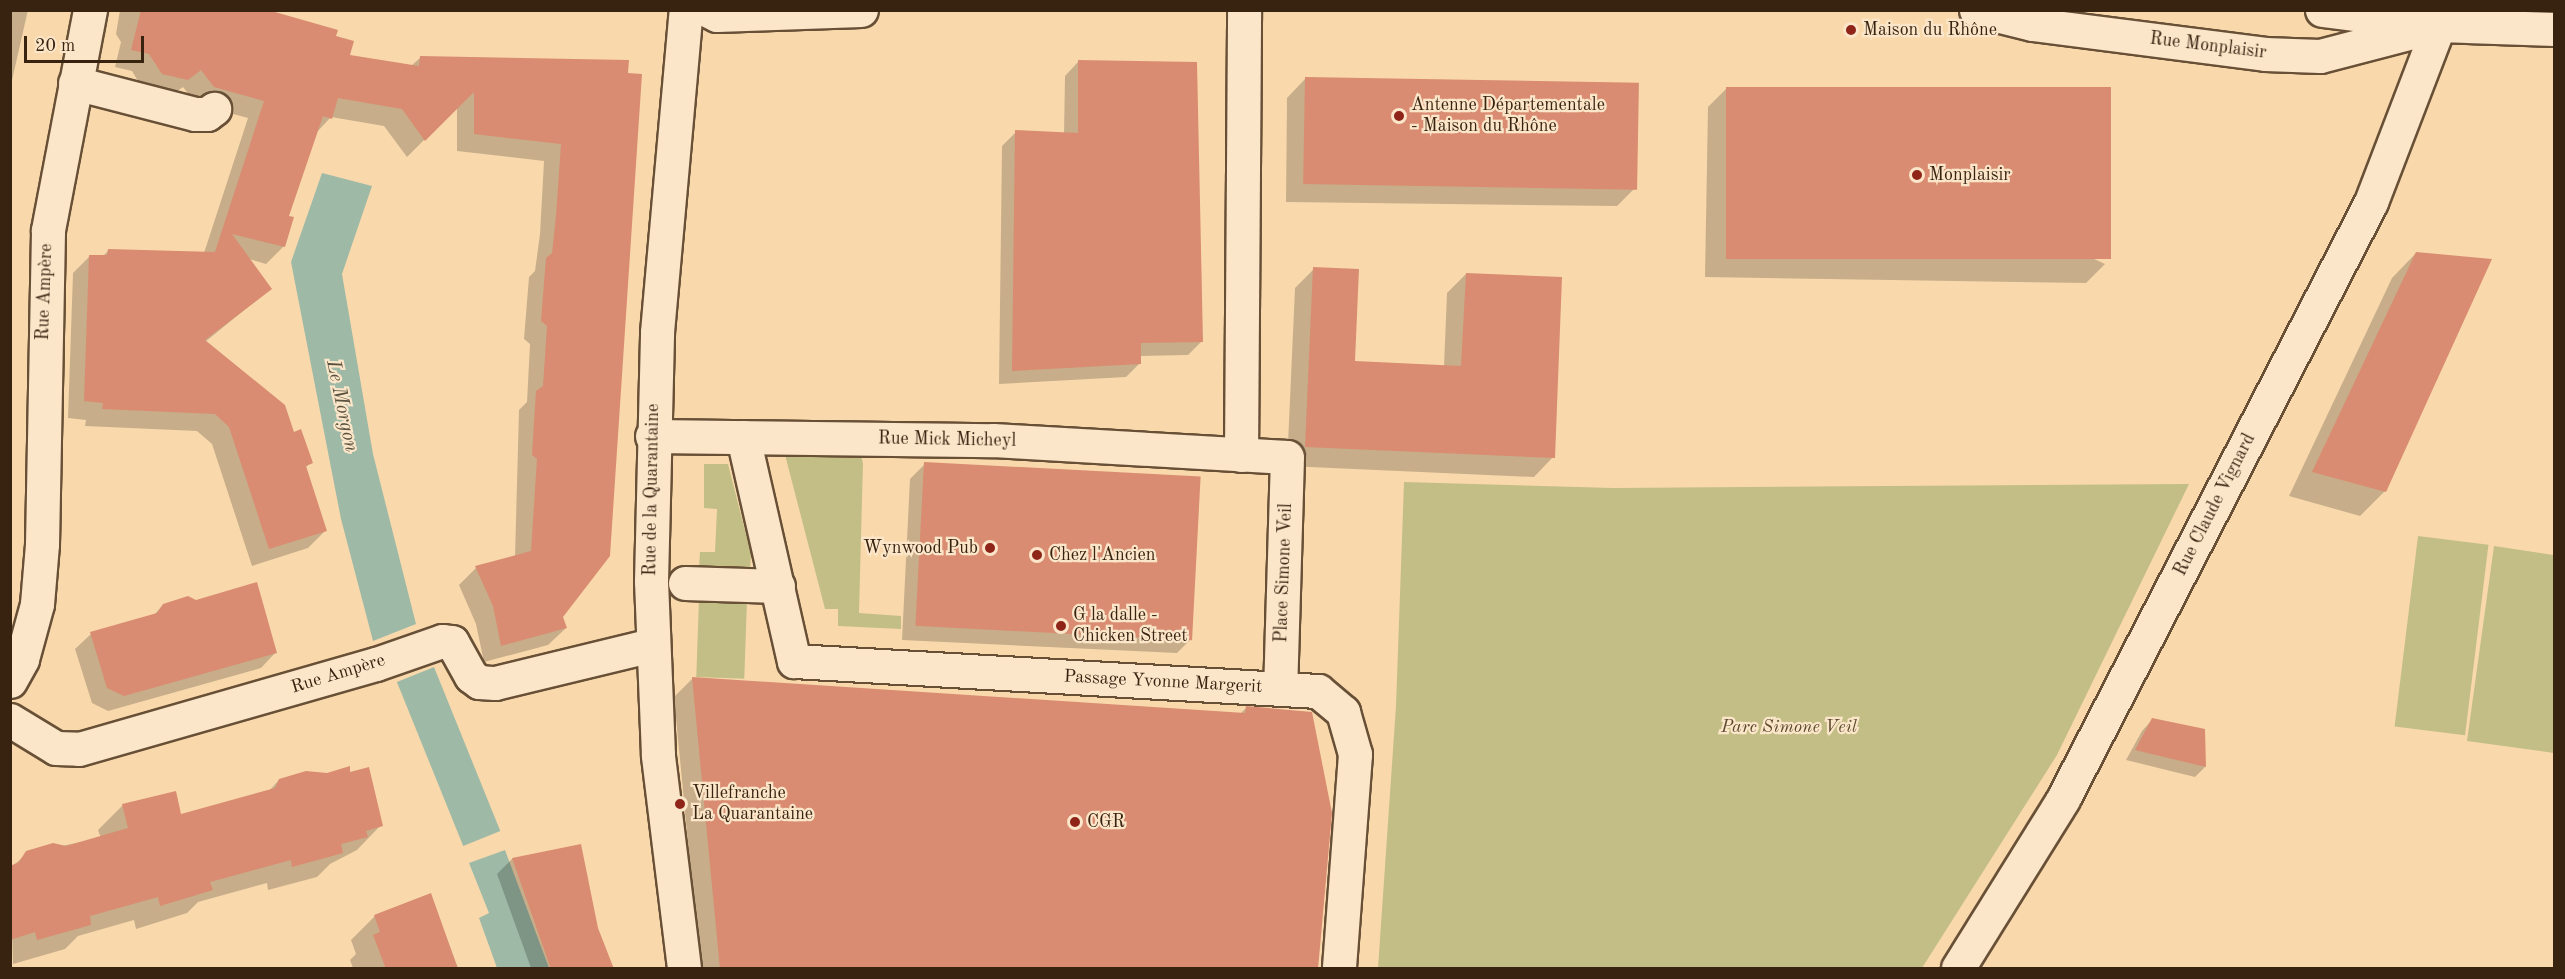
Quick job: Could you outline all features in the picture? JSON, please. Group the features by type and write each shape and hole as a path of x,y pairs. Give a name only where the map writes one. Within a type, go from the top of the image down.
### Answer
{"street":[{"name":"Rue Ampère","path":"10,681 22,659 36,604 42,544 48,230 90,10"},
{"name":"Rue de la Quarantaine","path":"684,969 658,755 652,645 652,436 658,321 686,10"},
{"path":"707,10 717,15 861,10"},
{"path":"1240,455 1244,10"},
{"name":"Rue Monplaisir","path":"1976,10 2032,24 2265,54 2320,56 2439,25"},
{"name":"Rue Monplaisir","path":"2322,10 2439,25 2554,29"},
{"name":"Rue Claude Vignard","path":"1958,969 2063,799 2366,213 2439,25"},
{"path":"75,83 195,114 207,114 214,109"},
{"name":"Rue Mick Micheyl","path":"652,436 993,440 1287,457"},
{"name":"Passage Yvonne Margerit","path":"743,437 794,661 1318,691 1343,712 1355,754 1339,969"},
{"name":"Place Simone Veil","path":"1280,688 1287,457"},
{"path":"685,583 778,586"},
{"name":"Rue Ampère","path":"10,720 56,748 79,749 376,664 442,640 452,642 471,676 478,682 495,683 652,645"}],"green space":[{"path":"783,447 859,448 863,463 859,613 901,616 901,629 838,626 838,609 825,609"},
{"path":"704,464 728,464 751,554 750,570 699,569 700,552 715,552 717,509 704,508"},
{"name":"Parc Simone Veil","path":"1404,482 1613,488 2189,484 2057,755 1922,968 1378,968 1396,706"},
{"path":"2418,536 2488,545 2465,735 2395,727"},
{"path":"2494,546 2554,555 2554,753 2467,741"},
{"path":"699,599 747,601 744,679 696,677"}],"water":[{"name":"Le Morgon","path":"322,173 372,186 342,274 373,454 416,624 373,641 341,519 291,262"},
{"path":"434,667 500,831 463,846 397,682"},
{"path":"505,850 549,968 497,968 479,918 489,913 469,863"}],"building":[{"path":"141,10 268,10 338,30 336,36 354,41 350,55 419,66 420,56 629,60 628,73 642,74 610,556 563,617 567,628 501,646 493,606 475,566 531,551 537,459 532,455 536,391 543,386 547,326 541,321 546,258 552,253 561,144 474,134 474,92 425,141 402,109 338,98 332,119 323,116 289,216 294,217 285,247 232,234 272,289 205,340 285,405 294,432 301,429 313,463 306,466 327,531 269,549 229,427 215,414 102,409 103,403 84,401 89,255 107,255 108,249 215,252 264,101 214,87 201,70 188,80 162,74 149,54 131,50"},
{"path":"1078,60 1197,62 1203,342 1141,343 1141,364 1012,371 1015,130 1078,133"},
{"path":"1305,77 1639,83 1637,190 1303,184"},
{"name":"Monplaisir","path":"1726,87 2111,87 2111,259 1726,259"},
{"path":"2416,252 2492,259 2386,492 2312,472"},
{"path":"1313,267 1359,269 1355,361 1461,366 1466,273 1562,277 1555,458 1305,447"},
{"path":"924,462 1201,476 1192,640 915,626"},
{"path":"257,582 277,653 124,696 107,688 90,632 157,613 163,604 188,596 196,600"},
{"name":"CGR","path":"692,677 1245,713 1246,706 1312,712 1332,813 1318,969 720,969"},
{"path":"2152,718 2205,729 2206,767 2135,750"},
{"path":"350,766 350,772 369,767 383,826 366,831 368,837 341,844 343,853 292,867 291,860 210,882 213,890 160,906 158,897 90,916 91,925 37,940 35,932 10,940 10,866 19,862 26,851 53,843 66,846 128,828 122,804 176,791 181,814 275,788 279,779 306,771 327,773"},
{"path":"581,844 598,928 614,969 551,969 512,858"},
{"path":"431,893 458,969 386,969 373,935 380,932 374,915"}],"place":[{"name":"Maison du Rhône","path":"1851,30"},
{"name":"Antenne Départementale - Maison du Rhône","path":"1399,116"},
{"name":"Monplaisir","path":"1917,175"},
{"name":"Wynwood Pub","path":"990,548"},
{"name":"Chez l'Ancien","path":"1037,555"},
{"name":"G la dalle - Chicken Street","path":"1061,626"},
{"name":"Villefranche La Quarantaine","path":"680,804"},
{"name":"CGR","path":"1075,822"}]}
